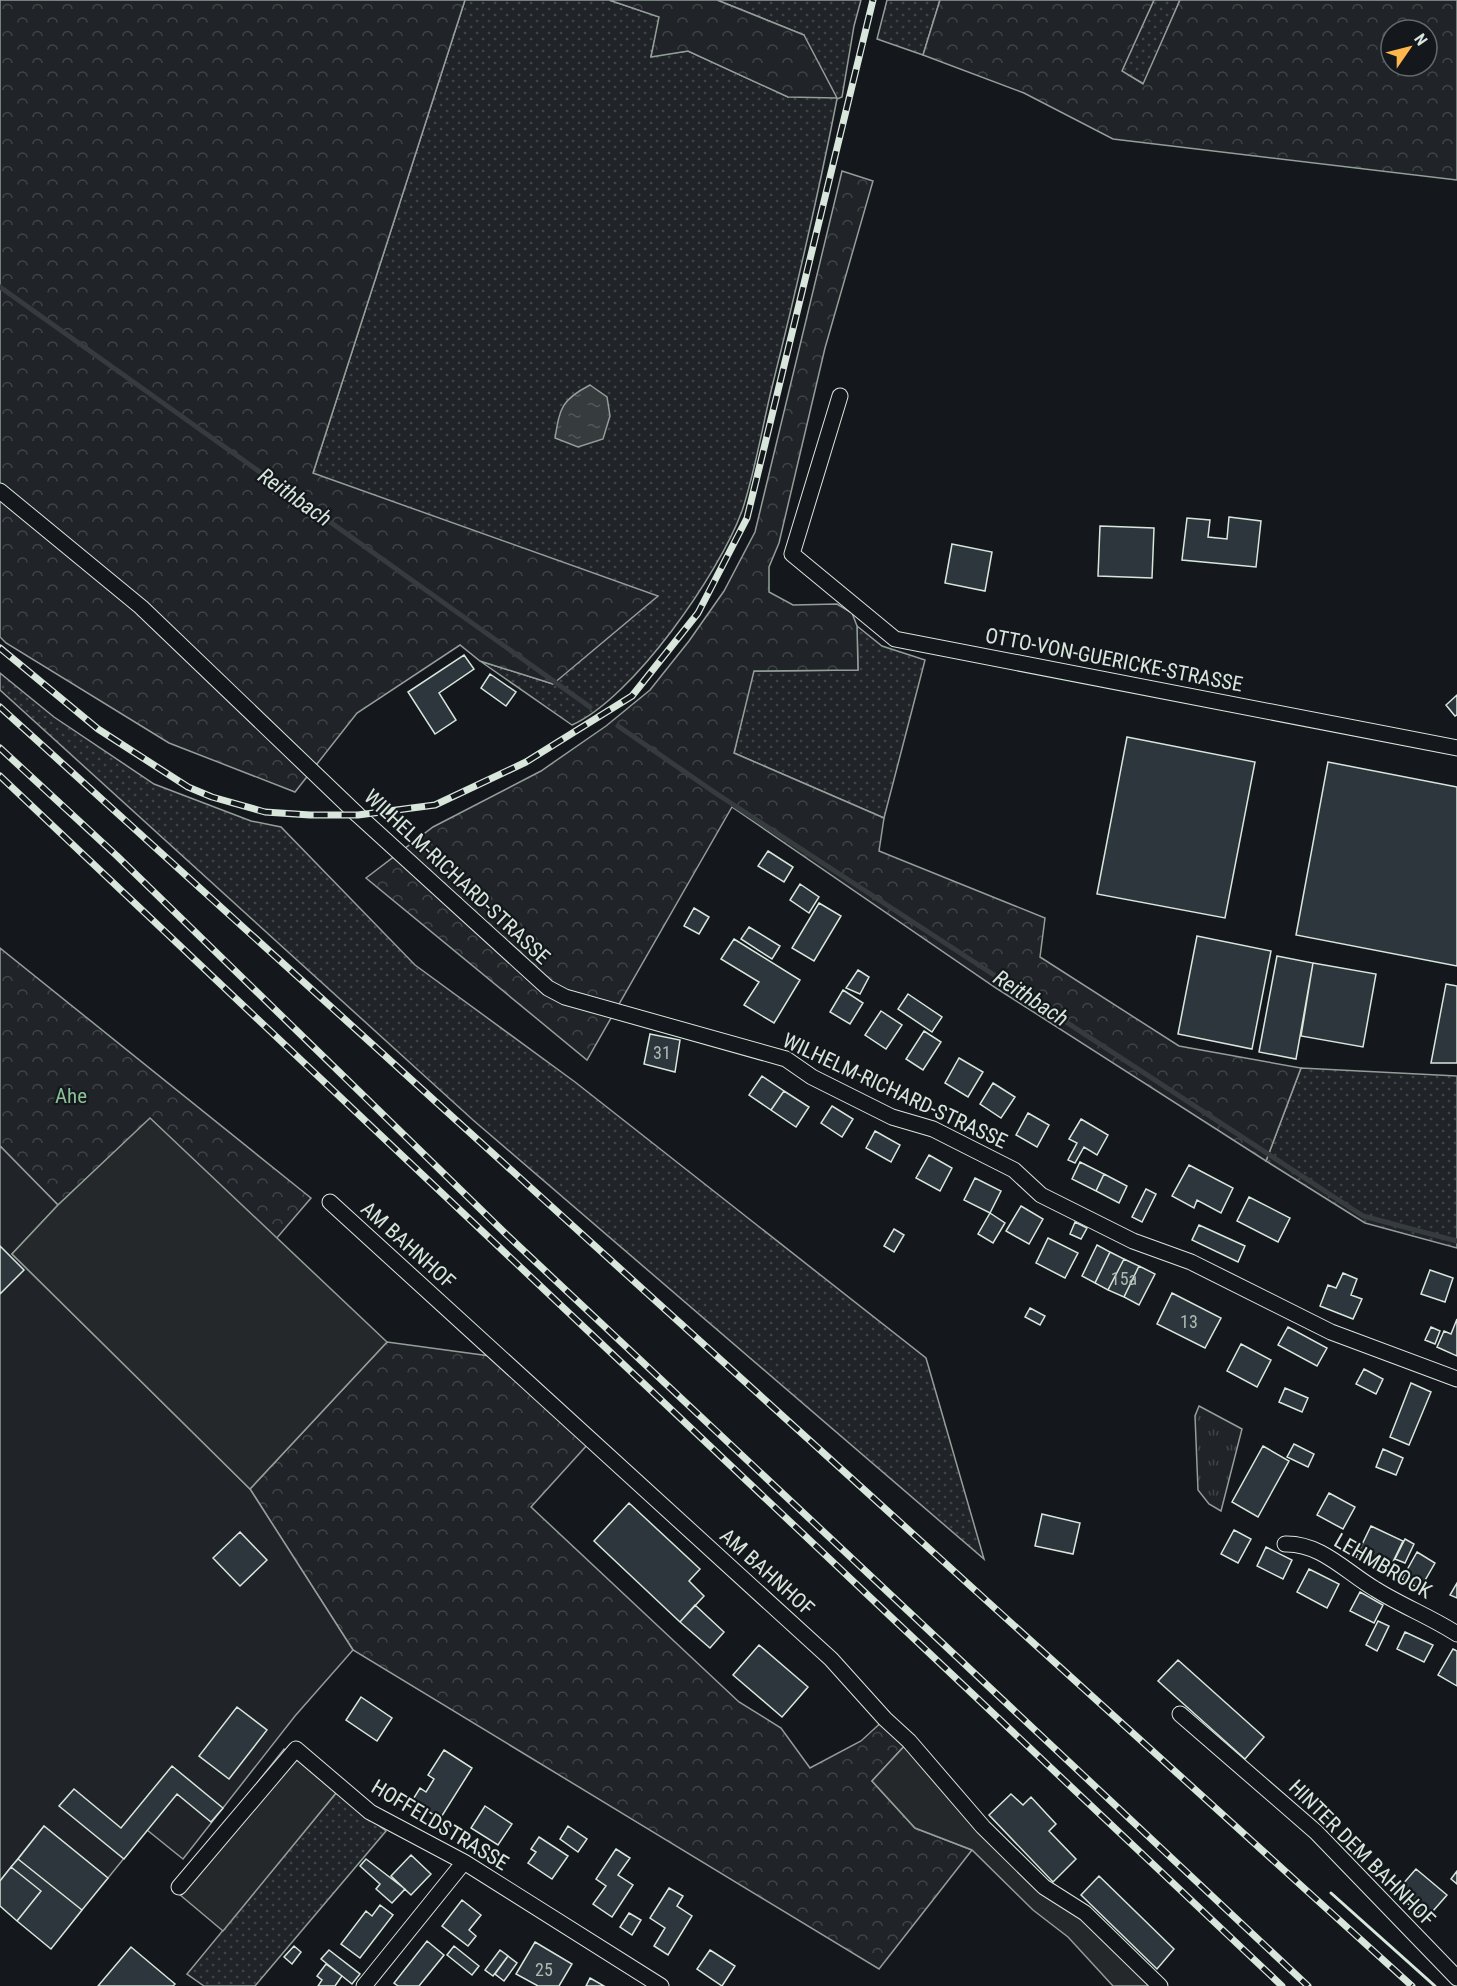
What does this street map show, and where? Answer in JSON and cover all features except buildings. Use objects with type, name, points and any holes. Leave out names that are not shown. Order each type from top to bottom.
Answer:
[{"type":"street","name":"OTTO-VON-GUERICKE-STRASSE","points":[[840,396],[792,554],[895,639],[1457,748]]},
{"type":"street","name":"WILHELM-RICHARD-STRASSE","points":[[0,491],[141,607],[385,839],[548,988],[565,997],[786,1059],[812,1077],[892,1117],[933,1129],[1014,1170],[1041,1195],[1133,1242],[1191,1262],[1331,1332],[1457,1379]]},
{"type":"street","name":"AM BAHNHOF","points":[[330,1202],[831,1659],[885,1719],[909,1741],[983,1827],[1044,1887],[1085,1913],[1160,1986]]},
{"type":"street","name":"LEHMBROOK","points":[[1285,1544],[1301,1543],[1337,1562],[1374,1589],[1457,1634]]},
{"type":"street","name":"HINTER DEM BAHNHOF","points":[[1180,1714],[1316,1832],[1457,1978]]},
{"type":"street","name":"HOFFELDSTRASSE","points":[[179,1887],[296,1749],[370,1812],[464,1863],[661,1986]]},
{"type":"street","points":[[364,1986],[464,1863]]},
{"type":"green space","points":[[0,0],[465,0],[313,473],[658,596],[553,684],[480,661],[460,645],[357,713],[295,792],[169,743],[6,643],[0,637]]},
{"type":"green space","points":[[465,0],[609,0],[660,17],[651,56],[688,51],[788,97],[804,35],[717,0],[861,0],[854,26],[842,97],[837,99],[798,279],[755,465],[742,511],[714,567],[671,632],[621,689],[596,711],[572,725],[480,661],[553,684],[313,473]]},
{"type":"green space","points":[[609,0],[717,0],[804,35],[837,98],[788,97],[688,51],[651,57],[659,17]]},
{"type":"green space","points":[[887,0],[940,0],[923,55],[877,39]]},
{"type":"green space","points":[[940,0],[1154,0],[1122,71],[1143,84],[1180,0],[1457,0],[1457,180],[1113,139],[1024,93],[923,55]]},
{"type":"green space","points":[[1154,0],[1180,0],[1144,84],[1121,71]]},
{"type":"green space","points":[[842,171],[873,181],[825,348],[779,543],[769,567],[769,592],[793,605],[837,604],[852,613],[857,626],[858,670],[754,671],[734,753],[884,818],[879,851],[1045,918],[1040,957],[1179,1046],[1301,1068],[1266,1161],[996,988],[732,807],[587,1060],[366,878],[433,827],[541,771],[606,726],[650,690],[689,641],[724,591],[755,532]]},
{"type":"green space","points":[[857,626],[882,646],[925,660],[884,818],[734,753],[753,671],[858,670]]},
{"type":"green space","points":[[0,673],[54,717],[154,784],[251,821],[281,827],[415,965],[575,1082],[926,1358],[984,1559],[473,1120],[0,690]]},
{"type":"green space","name":"Ahe","points":[[0,948],[311,1198],[276,1239],[150,1119],[58,1205],[0,1146]]},
{"type":"green space","points":[[1301,1068],[1457,1076],[1457,1248],[1365,1223],[1266,1161]]},
{"type":"green space","points":[[0,1146],[58,1205],[12,1254],[250,1489],[353,1650],[295,1716],[183,1859],[147,1830],[108,1878],[44,1826],[0,1881]]},
{"type":"green space","points":[[387,1342],[490,1356],[588,1444],[531,1507],[739,1702],[781,1728],[810,1768],[861,1741],[885,1719],[909,1741],[872,1781],[915,1828],[972,1850],[879,1969],[353,1650],[250,1489]]},
{"type":"green space","points":[[1199,1406],[1242,1429],[1221,1511],[1209,1504],[1198,1490],[1195,1416]]},
{"type":"green space","points":[[336,1793],[386,1831],[255,1986],[204,1986],[187,1974]]},
{"type":"shaded area","points":[[150,1118],[387,1342],[250,1489],[12,1254],[58,1205]]},
{"type":"shaded area","points":[[909,1741],[983,1827],[1160,1986],[1113,1986],[1068,1937],[1033,1910],[972,1850],[915,1828],[872,1781]]},
{"type":"shaded area","points":[[284,1749],[336,1793],[223,1931],[173,1889]]},
{"type":"water","points":[[590,385],[607,397],[610,416],[603,439],[578,447],[555,438],[558,419],[564,406],[573,395]]},
{"type":"waterway","name":"Reithbach","points":[[0,287],[590,707]]},
{"type":"waterway","name":"Reithbach","points":[[618,726],[717,794],[1363,1216],[1457,1241]]},
{"type":"railway","points":[[0,648],[98,729],[188,787],[212,797],[265,812],[358,815],[435,805],[526,762],[632,696],[698,613],[747,518],[873,0]]},
{"type":"railway","points":[[0,707],[1412,1986]]},
{"type":"railway","points":[[0,748],[117,856],[507,1235],[1308,1986]]},
{"type":"railway","points":[[0,776],[1282,1986]]},
{"type":"wall","points":[[1331,1893],[1435,1986]]}]
